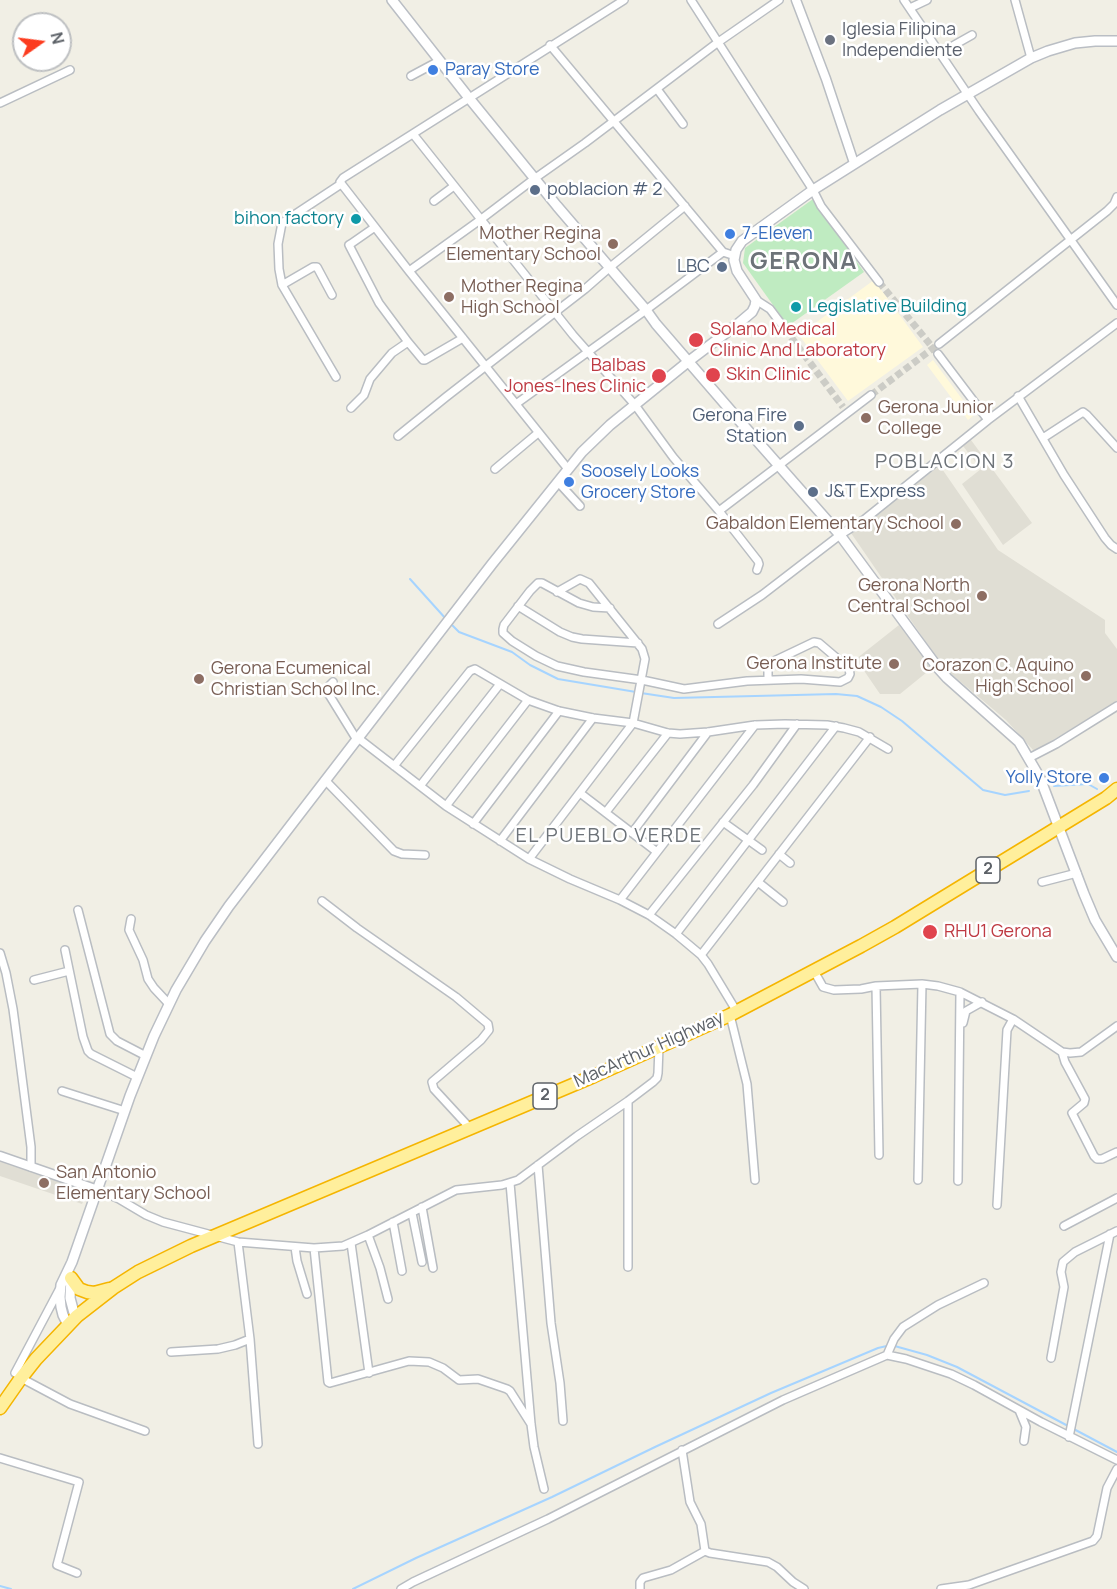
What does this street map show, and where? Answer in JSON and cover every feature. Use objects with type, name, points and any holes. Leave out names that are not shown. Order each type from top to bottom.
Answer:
[{"type":"highway","name":"MacArthur Highway","points":[[0,1408],[18,1375],[72,1320],[113,1288],[163,1258],[659,1047],[733,1013],[895,927],[1058,828],[1117,789]]},
{"type":"highway","points":[[66,1282],[94,1293],[113,1288]]},
{"type":"main road","points":[[392,0],[469,99],[656,324],[840,535],[938,668],[1018,741],[1048,796],[1058,828],[1095,920],[1117,957]]},
{"type":"main road","points":[[72,1320],[74,1313],[66,1282],[72,1262],[137,1077],[169,1004],[198,951],[223,914],[325,780],[568,469],[594,440],[754,308],[756,300],[737,270],[735,256],[738,246],[747,237],[854,163],[1031,58],[1075,43],[1117,41]]},
{"type":"street","points":[[336,377],[282,285],[278,244],[282,223],[341,184],[343,178],[624,0]]},
{"type":"street","points":[[691,0],[821,206],[879,282]]},
{"type":"street","points":[[409,271],[717,43],[779,0]]},
{"type":"street","points":[[796,0],[854,163]]},
{"type":"street","points":[[904,0],[1117,305]]},
{"type":"street","points":[[910,8],[927,0]]},
{"type":"street","points":[[1015,0],[1031,58]]},
{"type":"street","points":[[940,53],[972,35]]},
{"type":"street","points":[[550,45],[723,252],[735,256]]},
{"type":"street","points":[[411,76],[439,61]]},
{"type":"street","points":[[0,103],[66,72]]},
{"type":"street","points":[[657,89],[683,124]]},
{"type":"street","points":[[413,134],[587,352],[635,405],[673,457],[719,511],[758,561],[757,570]]},
{"type":"street","points":[[341,184],[568,469]]},
{"type":"street","points":[[434,201],[454,186]]},
{"type":"street","points":[[939,344],[1111,208],[1117,197]]},
{"type":"street","points":[[398,436],[685,206]]},
{"type":"street","points":[[375,227],[349,245],[379,303],[408,342],[425,360],[463,338]]},
{"type":"street","points":[[516,404],[723,252]]},
{"type":"street","points":[[282,285],[316,267],[332,295]]},
{"type":"street","points":[[756,300],[770,309],[785,329]]},
{"type":"street","points":[[718,624],[762,595],[864,519],[1018,396],[1117,323]]},
{"type":"street","points":[[351,408],[364,395],[370,379],[392,353],[408,342]]},
{"type":"street","points":[[938,354],[988,420]]},
{"type":"street","points":[[719,511],[845,410],[871,395]]},
{"type":"street","points":[[1018,396],[1058,467],[1108,542],[1117,549]]},
{"type":"street","points":[[1043,438],[1083,412],[1117,448]]},
{"type":"street","points":[[495,469],[538,433]]},
{"type":"street","points":[[558,482],[580,506]]},
{"type":"street","points":[[529,859],[633,723],[645,656],[638,643],[585,580],[577,580],[557,592]]},
{"type":"street","points":[[610,608],[579,603],[538,583],[504,625],[504,633],[512,641],[536,656],[557,666],[641,683],[687,689],[736,681],[840,682],[848,678],[850,674],[846,666],[819,643],[814,642],[772,662],[768,670],[768,680]]},
{"type":"street","points":[[518,606],[572,637],[638,643]]},
{"type":"street","points":[[394,766],[472,669],[476,669],[528,700],[559,711],[633,723],[668,733],[690,734],[756,725],[836,726],[851,729],[888,749]]},
{"type":"street","points":[[333,682],[328,687],[328,693],[357,739],[446,806],[529,859],[649,915],[701,955],[733,1013],[747,1084],[755,1180]]},
{"type":"street","points":[[420,786],[500,684]]},
{"type":"street","points":[[446,806],[528,700]]},
{"type":"street","points":[[1029,758],[1117,706]]},
{"type":"street","points":[[473,824],[559,711]]},
{"type":"street","points":[[500,841],[593,718]]},
{"type":"street","points":[[649,915],[797,724]]},
{"type":"street","points":[[620,900],[756,725]]},
{"type":"street","points":[[676,934],[836,726]]},
{"type":"street","points":[[632,833],[708,732]]},
{"type":"street","points":[[606,812],[668,733]]},
{"type":"street","points":[[701,955],[870,738]]},
{"type":"street","points":[[325,780],[394,851],[402,854],[425,855]]},
{"type":"street","points":[[580,792],[657,852]]},
{"type":"street","points":[[723,822],[762,850]]},
{"type":"street","points":[[779,854],[790,863]]},
{"type":"street","points":[[1042,882],[1077,873]]},
{"type":"street","points":[[758,882],[783,903]]},
{"type":"street","points":[[322,901],[456,997],[488,1024],[489,1030],[481,1040],[432,1082],[434,1089],[469,1127]]},
{"type":"street","points":[[78,910],[110,1034],[117,1041],[146,1056]]},
{"type":"street","points":[[131,919],[129,930],[143,960],[148,979],[169,1004]]},
{"type":"street","points":[[65,950],[88,1051],[137,1077]]},
{"type":"street","points":[[0,953],[13,1009],[31,1167]]},
{"type":"street","points":[[34,980],[69,971]]},
{"type":"street","points":[[814,971],[823,987],[834,990],[922,984],[960,992],[1013,1019],[1062,1052],[1081,1052],[1117,1026]]},
{"type":"street","points":[[918,1180],[922,984]]},
{"type":"street","points":[[876,986],[879,1155]]},
{"type":"street","points":[[958,1181],[960,992]]},
{"type":"street","points":[[961,1031],[966,1011],[982,1002]]},
{"type":"street","points":[[998,1205],[1007,1030],[1013,1019]]},
{"type":"street","points":[[0,1156],[98,1190],[163,1222],[237,1242],[295,1247],[337,1247],[368,1235],[456,1190],[510,1183],[526,1174],[653,1082],[657,1078],[659,1047]]},
{"type":"street","points":[[1062,1052],[1084,1099],[1084,1103],[1072,1113],[1094,1156],[1102,1159],[1117,1152]]},
{"type":"street","points":[[62,1091],[125,1111]]},
{"type":"street","points":[[628,1101],[628,1267]]},
{"type":"street","points":[[538,1165],[551,1323],[563,1421]]},
{"type":"street","points":[[510,1183],[531,1424],[544,1489]]},
{"type":"street","points":[[1064,1226],[1117,1198]]},
{"type":"street","points":[[422,1207],[433,1268]]},
{"type":"street","points":[[412,1213],[422,1262]]},
{"type":"street","points":[[393,1222],[402,1271]]},
{"type":"street","points":[[1051,1358],[1064,1287],[1061,1272],[1063,1262],[1075,1252],[1114,1233]]},
{"type":"street","points":[[1069,1437],[1114,1233]]},
{"type":"street","points":[[368,1235],[388,1299]]},
{"type":"street","points":[[237,1242],[250,1339],[258,1444]]},
{"type":"street","points":[[351,1243],[369,1373]]},
{"type":"street","points":[[295,1247],[307,1294]]},
{"type":"street","points":[[315,1248],[328,1382],[409,1361],[429,1362],[443,1368],[459,1380],[478,1380],[507,1389],[531,1424]]},
{"type":"street","points":[[66,1282],[18,1375],[70,1404],[145,1431]]},
{"type":"street","points":[[887,1355],[894,1339],[903,1327],[938,1305],[984,1283]]},
{"type":"street","points":[[171,1352],[218,1349],[250,1339]]},
{"type":"street","points":[[401,1589],[548,1519],[783,1400],[887,1355],[951,1374],[974,1384],[1069,1437],[1117,1460]]},
{"type":"street","points":[[1019,1410],[1026,1427],[1024,1441]]},
{"type":"street","points":[[682,1450],[690,1502],[701,1524],[705,1551]]},
{"type":"street","points":[[0,1458],[79,1482],[57,1565],[76,1573]]},
{"type":"street","points":[[941,1589],[969,1587],[1093,1541],[1097,1536],[1107,1488],[1117,1470]]},
{"type":"street","points":[[640,1589],[640,1582],[643,1578],[671,1570],[705,1551],[768,1562],[777,1567],[797,1586],[804,1589]]},
{"type":"shaded area","points":[[874,280],[923,347],[848,401],[799,335]]},
{"type":"shaded area","points":[[933,360],[974,415],[968,420],[927,365]]},
{"type":"shaded area","points":[[971,440],[1032,523],[1003,545],[962,484],[981,469],[963,446]]},
{"type":"shaded area","name":"Gerona North Central School","points":[[940,466],[998,550],[1105,620],[1105,633],[1117,649],[1117,702],[1034,751],[1006,720],[943,667],[851,533]]},
{"type":"shaded area","name":"Gerona Institute","points":[[899,625],[932,668],[900,694],[880,694],[856,659]]},
{"type":"shaded area","name":"San Antonio Elementary School","points":[[0,1159],[88,1190],[82,1204],[0,1176]]},
{"type":"green space","points":[[813,199],[864,272],[788,326],[743,263],[745,248]]},
{"type":"waterway","points":[[410,579],[446,619]]},
{"type":"waterway","points":[[450,623],[459,632],[512,652],[530,665],[558,679],[636,692]]},
{"type":"waterway","points":[[641,693],[674,698],[836,694],[857,696],[881,707],[902,721],[983,790],[1005,795],[1029,791]]},
{"type":"waterway","points":[[1054,786],[1088,784],[1097,789]]},
{"type":"waterway","points":[[353,1589],[771,1393],[878,1348],[891,1345],[927,1355],[957,1367],[1117,1452]]},
{"type":"waterway","points":[[0,1586],[11,1589]]},
{"type":"tunnel","points":[[879,282],[938,354]]},
{"type":"tunnel","points":[[785,329],[843,407]]},
{"type":"tunnel","points":[[871,395],[936,346]]},
{"type":"place","name":"Iglesia Filipina Independiente","points":[[830,40]]},
{"type":"place","name":"Paray Store","points":[[433,70]]},
{"type":"place","name":"poblacion # 2","points":[[535,190]]},
{"type":"place","name":"bihon factory","points":[[356,219]]},
{"type":"place","name":"7-Eleven","points":[[730,234]]},
{"type":"place","name":"Mother Regina Elementary School","points":[[613,244]]},
{"type":"place","name":"LBC","points":[[722,267]]},
{"type":"place","name":"Mother Regina High School","points":[[449,297]]},
{"type":"place","name":"Legislative Building","points":[[796,307]]},
{"type":"place","name":"Solano Medical Clinic And Laboratory","points":[[696,340]]},
{"type":"place","name":"Skin Clinic","points":[[713,375]]},
{"type":"place","name":"Balbas Jones-Ines Clinic","points":[[659,376]]},
{"type":"place","name":"Gerona Junior College","points":[[866,418]]},
{"type":"place","name":"Gerona Fire Station","points":[[799,426]]},
{"type":"place","name":"Soosely Looks Grocery Store","points":[[569,482]]},
{"type":"place","name":"J&T Express","points":[[813,492]]},
{"type":"place","name":"Gabaldon Elementary School","points":[[956,524]]},
{"type":"place","name":"Gerona North Central School","points":[[982,596]]},
{"type":"place","name":"Gerona Institute","points":[[894,664]]},
{"type":"place","name":"Corazon C. Aquino High School","points":[[1086,676]]},
{"type":"place","name":"Gerona Ecumenical Christian School Inc.","points":[[199,679]]},
{"type":"place","name":"Yolly Store","points":[[1104,778]]},
{"type":"place","name":"RHU1 Gerona","points":[[930,932]]},
{"type":"place","name":"San Antonio Elementary School","points":[[44,1183]]},
{"type":"district","name":"GERONA","points":[[804,262]]},
{"type":"district","name":"POBLACION 3","points":[[945,462]]},
{"type":"district","name":"EL PUEBLO VERDE","points":[[609,836]]}]
